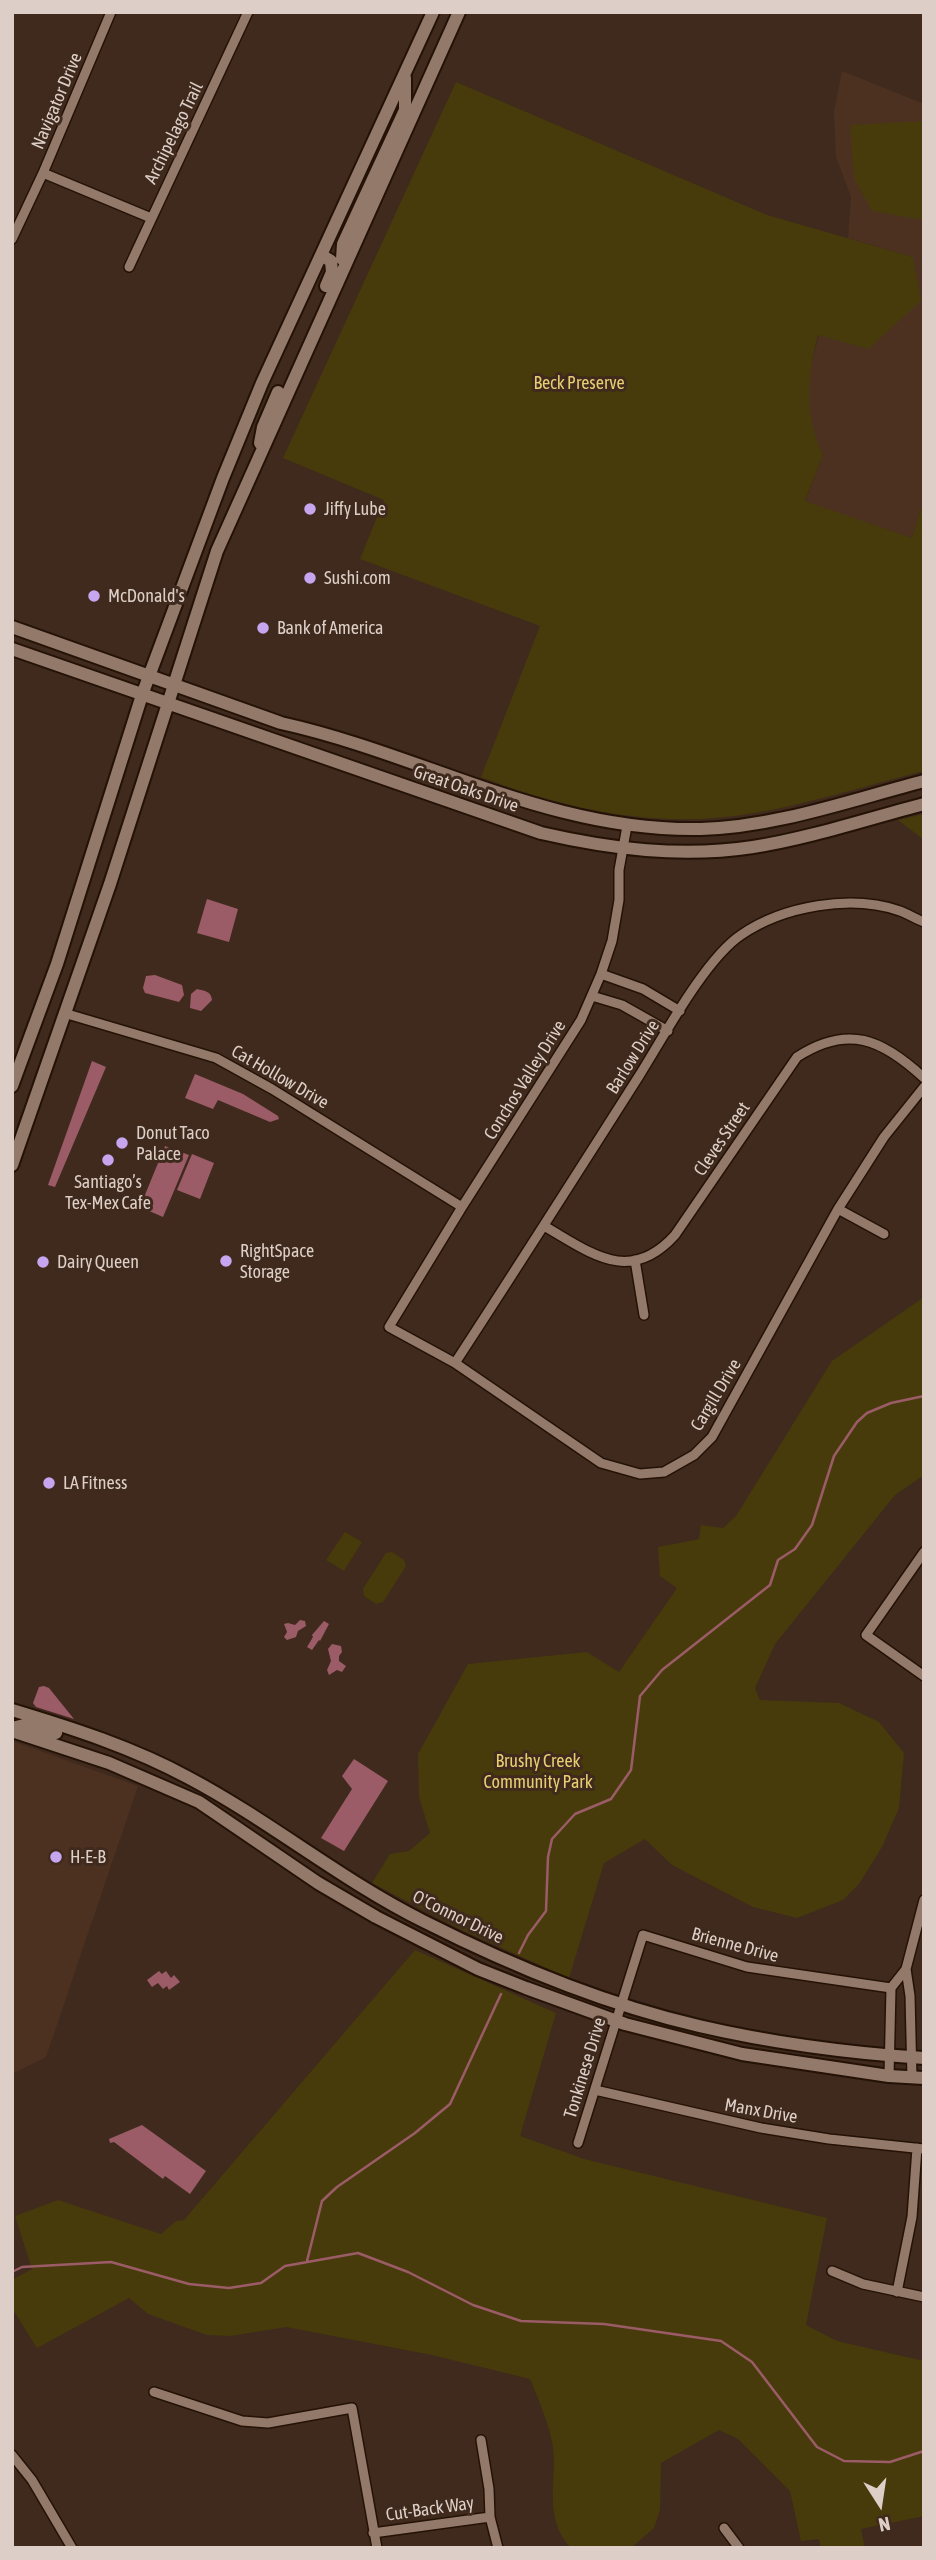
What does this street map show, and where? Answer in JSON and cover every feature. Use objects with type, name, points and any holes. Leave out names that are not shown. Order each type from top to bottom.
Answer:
[{"type":"main road","points":[[12,1086],[57,964],[142,695],[231,458],[262,383],[433,12]]},
{"type":"main road","points":[[12,1165],[110,884],[217,551],[459,12]]},
{"type":"main road","points":[[346,261],[340,253],[342,244],[405,110],[405,74]]},
{"type":"main road","points":[[256,464],[263,427],[332,272],[331,261],[321,255]]},
{"type":"main road","name":"Great Oaks Drive","points":[[12,626],[281,723],[311,729],[544,809],[627,826],[699,829],[746,825],[924,781]]},
{"type":"main road","name":"Great Oaks Drive","points":[[12,649],[541,833],[623,849],[686,852],[753,847],[924,804]]},
{"type":"main road","name":"O'Connor Drive","points":[[14,1712],[138,1754],[209,1789],[357,1884],[423,1921],[541,1974],[622,2003],[716,2030],[819,2048],[918,2057]]},
{"type":"main road","points":[[12,1730],[28,1724],[103,1748],[138,1754]]},
{"type":"main road","points":[[12,1730],[109,1763],[200,1802],[318,1883],[435,1949],[478,1969],[673,2038],[742,2054],[918,2078]]},
{"type":"street","name":"Navigator Drive","points":[[12,239],[111,12]]},
{"type":"street","name":"Archipelago Trail","points":[[129,267],[248,12]]},
{"type":"street","points":[[43,173],[151,218]]},
{"type":"street","name":"Conchos Valley Drive","points":[[390,1327],[462,1207],[581,1020],[601,974],[614,927],[627,826]]},
{"type":"street","name":"Barlow Drive","points":[[455,1363],[680,1011],[726,948],[742,934],[778,916],[809,908],[864,904],[899,911],[924,922]]},
{"type":"street","points":[[601,974],[643,989],[680,1011]]},
{"type":"street","points":[[592,996],[622,1006],[668,1031]]},
{"type":"street","name":"Cat Hollow Drive","points":[[64,1013],[216,1058],[298,1105],[462,1207]]},
{"type":"street","name":"Cleves Street","points":[[544,1226],[602,1259],[635,1260],[654,1254],[675,1236],[797,1057],[813,1046],[835,1038],[853,1037],[882,1046],[924,1078]]},
{"type":"street","name":"Cargill Drive","points":[[390,1327],[455,1363],[601,1463],[640,1474],[664,1472],[694,1455],[712,1437],[838,1209],[884,1137],[924,1087]]},
{"type":"street","points":[[838,1209],[884,1234]]},
{"type":"street","points":[[635,1260],[644,1315]]},
{"type":"street","points":[[924,1552],[866,1635],[924,1676]]},
{"type":"street","points":[[889,2076],[891,1988],[906,1969],[924,1900]]},
{"type":"street","name":"Brienne Drive","points":[[622,2003],[643,1935],[747,1967],[891,1988]]},
{"type":"street","points":[[906,1969],[918,2057],[918,2078]]},
{"type":"street","name":"Tonkinese Drive","points":[[578,2143],[622,2003]]},
{"type":"street","name":"Manx Drive","points":[[595,2090],[761,2128],[829,2139],[920,2148]]},
{"type":"street","points":[[897,2291],[912,2217],[920,2148]]},
{"type":"street","points":[[832,2271],[863,2284],[924,2297]]},
{"type":"street","points":[[153,2392],[233,2418],[268,2423],[352,2408],[377,2548]]},
{"type":"street","points":[[481,2440],[489,2489],[490,2517],[498,2548]]},
{"type":"street","points":[[12,2455],[32,2480],[72,2548]]},
{"type":"street","name":"Cut-Back Way","points":[[373,2533],[490,2517]]},
{"type":"street","points":[[724,2528],[739,2548]]},
{"type":"shaded area","points":[[842,71],[924,104],[924,498],[912,538],[805,502],[823,455],[814,437],[808,408],[808,377],[819,335],[913,257],[848,238],[851,197],[836,157],[834,112]]},
{"type":"shaded area","points":[[207,899],[238,909],[229,942],[197,933]]},
{"type":"shaded area","points":[[155,975],[182,985],[184,995],[179,1002],[145,993],[143,988],[146,976]]},
{"type":"shaded area","points":[[197,989],[209,993],[212,1000],[201,1011],[190,1008],[191,994]]},
{"type":"shaded area","points":[[92,1061],[106,1067],[55,1187],[48,1185]]},
{"type":"shaded area","points":[[195,1074],[243,1094],[279,1119],[270,1122],[218,1100],[213,1109],[185,1098]]},
{"type":"shaded area","points":[[165,1146],[189,1155],[163,1217],[140,1207]]},
{"type":"shaded area","points":[[192,1154],[214,1163],[200,1199],[177,1190]]},
{"type":"shaded area","points":[[300,1620],[305,1621],[306,1626],[298,1631],[296,1637],[287,1640],[284,1637],[287,1632],[284,1624],[295,1625]]},
{"type":"shaded area","points":[[324,1621],[329,1624],[312,1650],[307,1647],[312,1635]]},
{"type":"shaded area","points":[[332,1644],[341,1646],[339,1661],[346,1666],[342,1672],[337,1670],[329,1675],[327,1670],[331,1661],[328,1649]]},
{"type":"shaded area","points":[[39,1687],[49,1688],[74,1719],[36,1707],[33,1703]]},
{"type":"shaded area","points":[[12,1741],[138,1786],[46,2057],[12,2074]]},
{"type":"shaded area","points":[[354,1759],[388,1781],[344,1851],[321,1838],[352,1789],[342,1776]]},
{"type":"shaded area","points":[[159,1971],[162,1974],[166,1971],[171,1978],[174,1975],[180,1982],[169,1990],[167,1986],[163,1989],[158,1983],[152,1987],[147,1980]]},
{"type":"shaded area","points":[[142,2125],[206,2171],[190,2194],[165,2176],[163,2179],[114,2142],[110,2143],[109,2139]]},
{"type":"green space","name":"Beck Preserve","points":[[456,82],[767,215],[913,257],[921,301],[868,349],[818,335],[811,366],[809,396],[813,425],[823,455],[805,501],[912,538],[924,498],[924,771],[765,811],[675,819],[577,807],[481,777],[540,626],[360,559],[384,500],[283,458]]},
{"type":"green space","points":[[924,121],[924,220],[872,211],[854,178],[850,125]]},
{"type":"green space","points":[[924,814],[924,840],[898,820]]},
{"type":"green space","name":"Brushy Creek Community Park","points":[[924,1297],[924,1475],[895,1495],[775,1644],[755,1688],[760,1700],[839,1703],[879,1722],[904,1753],[899,1808],[882,1847],[859,1884],[843,1900],[797,1918],[753,1907],[672,1865],[645,1839],[604,1863],[569,1978],[464,1931],[372,1883],[390,1854],[409,1851],[430,1833],[419,1797],[418,1754],[468,1664],[587,1652],[619,1672],[677,1588],[660,1576],[658,1547],[699,1539],[701,1525],[723,1528],[736,1516],[832,1361]]},
{"type":"green space","points":[[345,1532],[362,1542],[344,1571],[326,1560]]},
{"type":"green space","points":[[392,1552],[404,1560],[406,1566],[383,1602],[376,1604],[364,1596],[363,1589],[386,1553]]},
{"type":"green space","points":[[415,1950],[556,2013],[520,2136],[584,2159],[827,2218],[806,2325],[837,2341],[924,2361],[924,2516],[861,2529],[865,2548],[821,2548],[819,2539],[801,2541],[790,2491],[738,2439],[719,2430],[661,2463],[660,2510],[654,2528],[631,2548],[571,2548],[562,2537],[554,2513],[553,2447],[530,2379],[432,2355],[286,2327],[230,2336],[207,2335],[148,2314],[129,2298],[37,2348],[12,2308],[12,2280],[32,2269],[15,2216],[58,2200],[161,2234],[176,2221],[184,2220]]},
{"type":"waterway","points":[[519,1953],[528,1935],[546,1911],[548,1857],[552,1839],[575,1814],[611,1799],[631,1770],[640,1696],[662,1670],[770,1585],[778,1560],[795,1549],[812,1525],[834,1456],[857,1422],[867,1413],[891,1403],[924,1396]]},
{"type":"waterway","points":[[307,2261],[322,2201],[450,2104],[501,1994]]},
{"type":"waterway","points":[[12,2272],[22,2267],[111,2262],[189,2284],[229,2288],[261,2283],[285,2266],[358,2253],[408,2272],[473,2305],[521,2321],[604,2324],[721,2341],[752,2362],[817,2447],[844,2461],[890,2462],[924,2451]]},
{"type":"place","name":"Jiffy Lube","points":[[310,509]]},
{"type":"place","name":"Sushi.com","points":[[310,578]]},
{"type":"place","name":"McDonald's","points":[[94,596]]},
{"type":"place","name":"Bank of America","points":[[263,628]]},
{"type":"place","name":"Donut Taco Palace","points":[[122,1143]]},
{"type":"place","name":"Santiago’s Tex-Mex Cafe","points":[[108,1160]]},
{"type":"place","name":"RightSpace Storage","points":[[226,1261]]},
{"type":"place","name":"Dairy Queen","points":[[43,1262]]},
{"type":"place","name":"LA Fitness","points":[[49,1483]]},
{"type":"place","name":"H-E-B","points":[[56,1857]]}]
